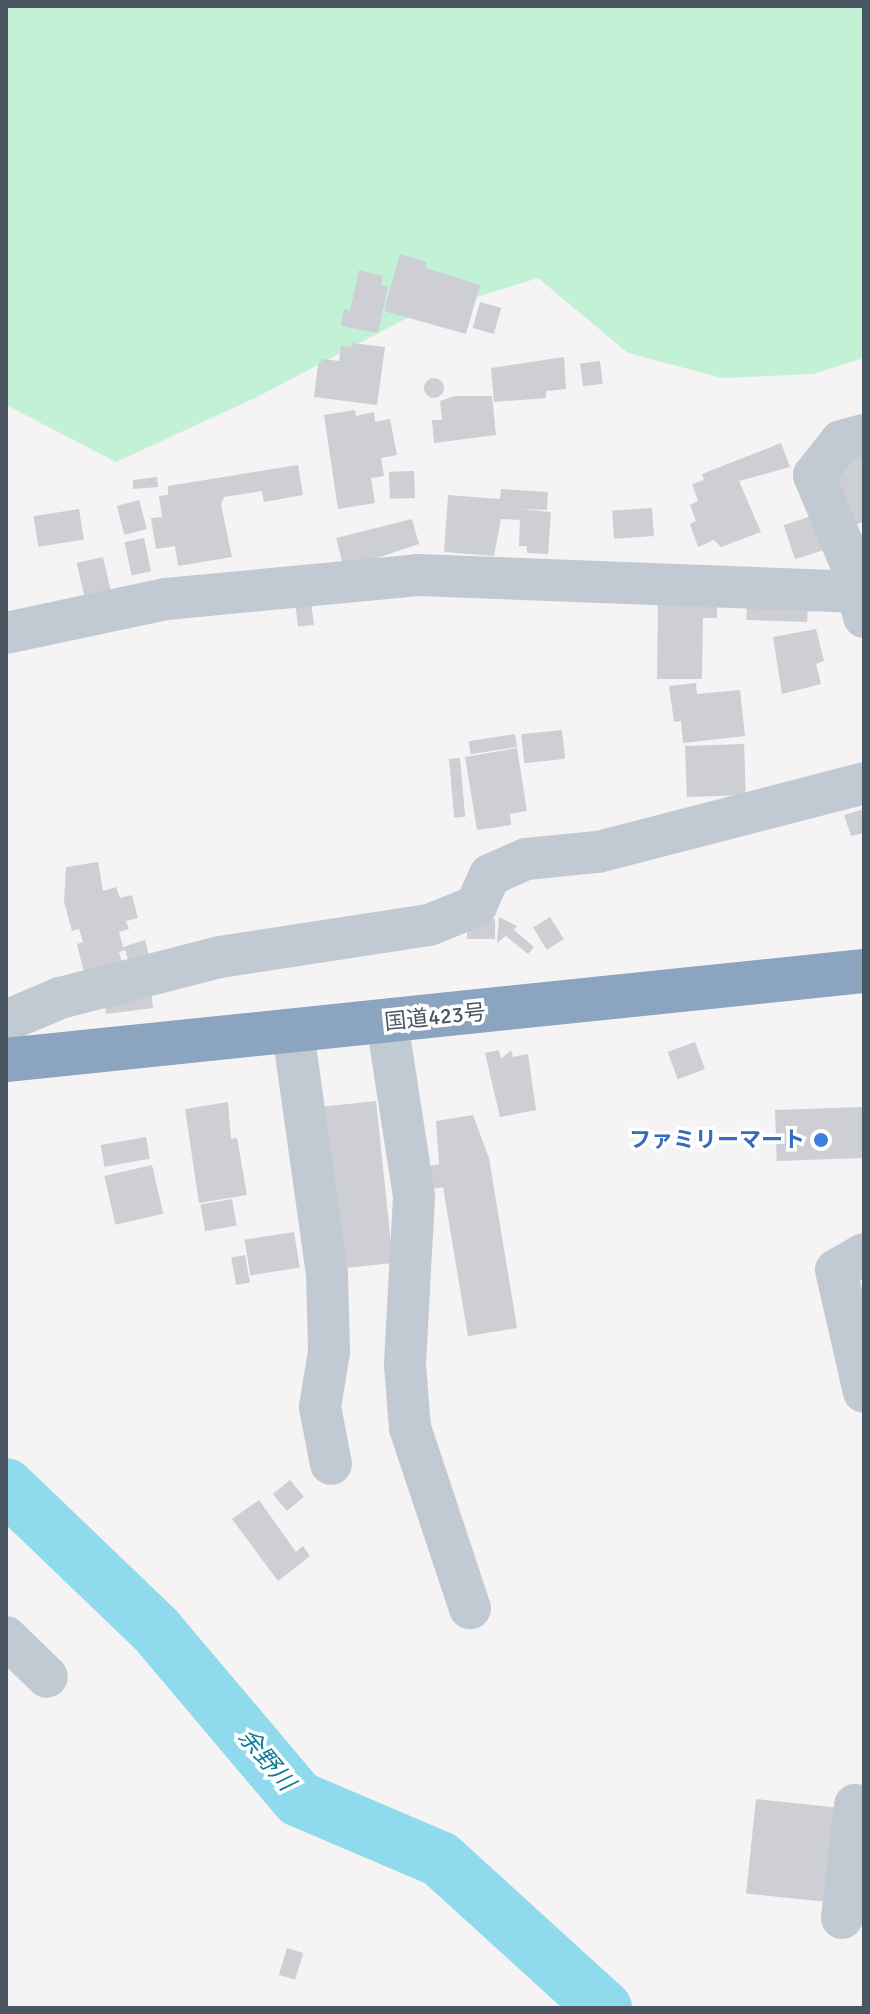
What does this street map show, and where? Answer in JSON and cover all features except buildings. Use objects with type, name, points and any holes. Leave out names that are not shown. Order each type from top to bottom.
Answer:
[{"type":"highway","name":"国道423号","points":[[7,1040],[293,1032],[864,971]]},
{"type":"street","points":[[6,633],[166,599],[418,575],[861,606],[814,475],[841,441],[864,435]]},
{"type":"street","points":[[7,1040],[60,998],[220,957],[429,925],[476,906],[490,875],[526,859],[598,852],[864,783]]},
{"type":"street","points":[[387,1022],[414,1197],[405,1365],[410,1428],[470,1608]]},
{"type":"street","points":[[293,1032],[327,1274],[329,1352],[320,1407],[331,1464]]},
{"type":"street","points":[[864,1254],[836,1270],[864,1392]]},
{"type":"street","points":[[6,1637],[47,1677]]},
{"type":"street","points":[[842,1918],[857,1823]]},
{"type":"green space","points":[[6,6],[864,6],[864,358],[813,374],[722,378],[628,353],[538,278],[405,319],[257,397],[116,462],[6,405]]},
{"type":"waterway","name":"余野川","points":[[6,1486],[156,1630],[299,1799],[440,1859],[604,2008]]},
{"type":"place","name":"ファミリーマート","points":[[821,1140]]}]
